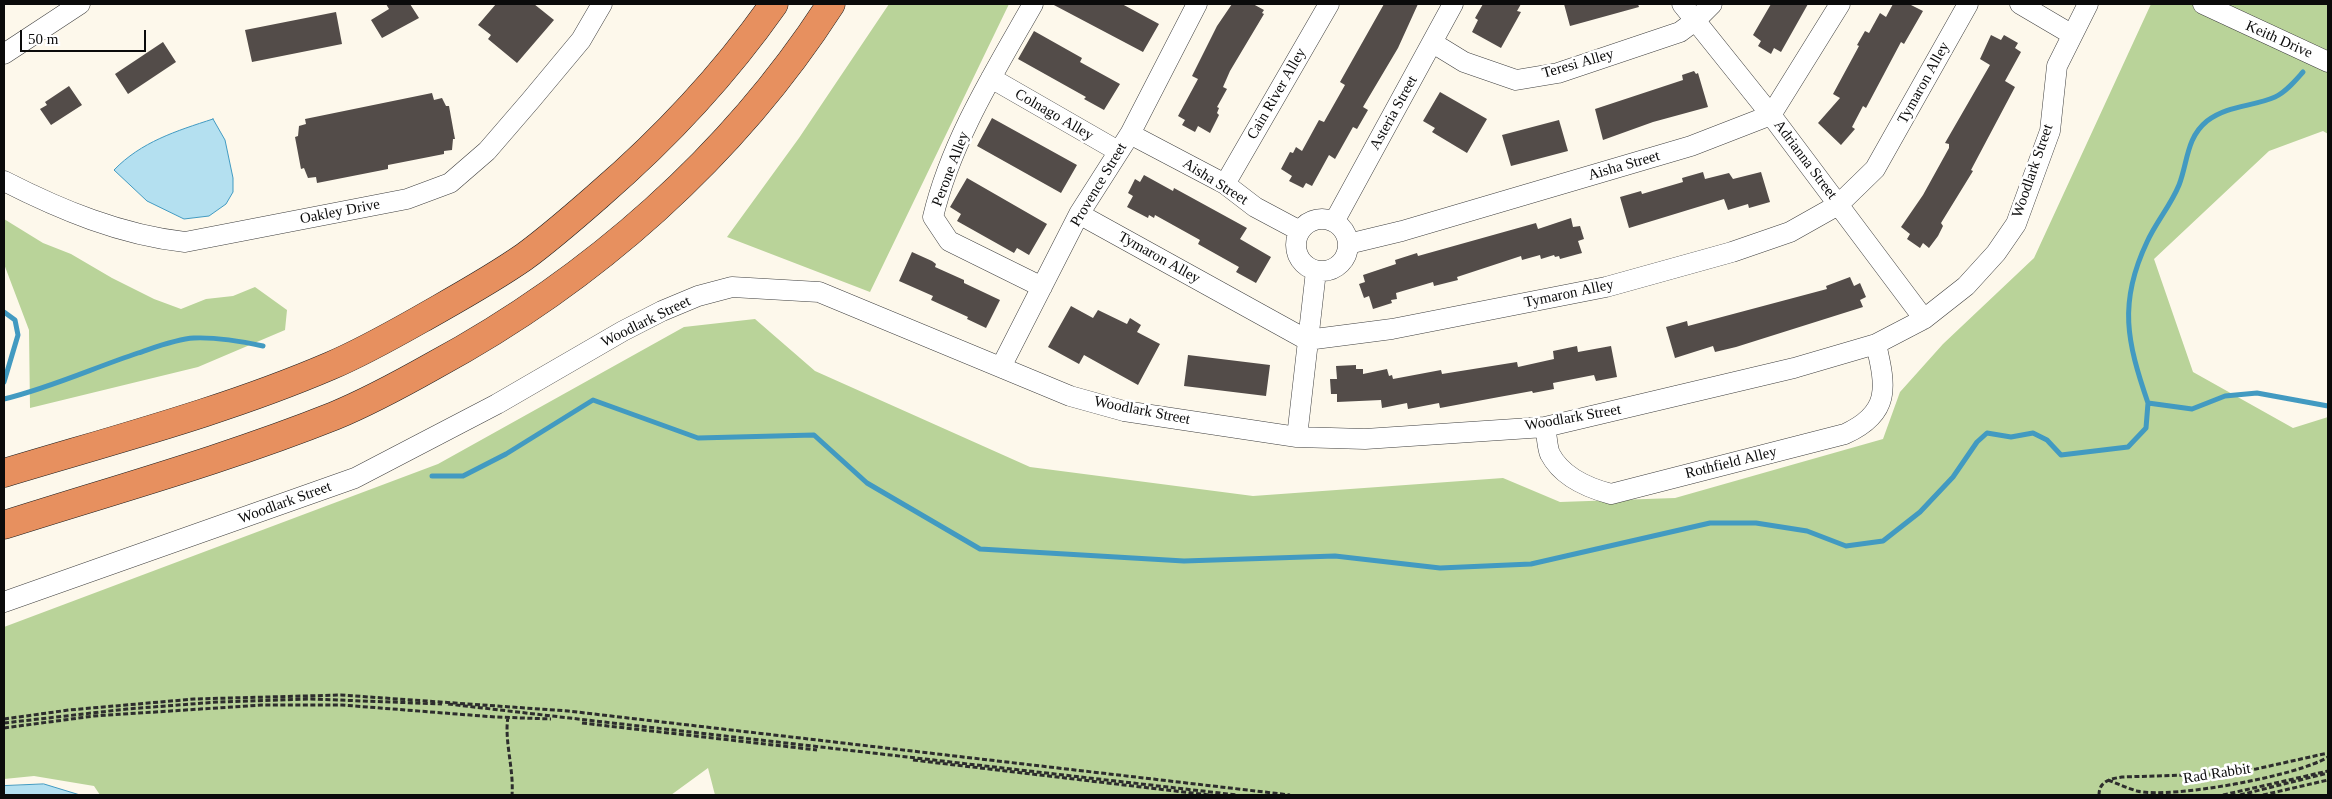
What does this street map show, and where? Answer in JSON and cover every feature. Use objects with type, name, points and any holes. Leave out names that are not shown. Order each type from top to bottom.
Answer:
[{"type":"highway","points":[[4,473],[219,407],[293,381],[383,340],[476,288],[526,256],[583,209],[668,132],[718,76],[774,4]]},
{"type":"highway","points":[[4,525],[220,457],[335,415],[408,380],[480,341],[546,298],[662,204],[727,138],[781,73],[831,4]]},
{"type":"street","points":[[4,54],[80,4]]},
{"type":"street","name":"Oakley Drive","points":[[4,181],[49,204],[101,223],[155,238],[185,242],[407,199],[450,184],[487,151],[581,40],[602,4]]},
{"type":"street","name":"Perone Alley","points":[[1033,4],[991,78],[940,189],[933,217],[949,241],[1042,287]]},
{"type":"street","name":"Cain River Alley","points":[[1225,184],[1329,4]]},
{"type":"street","name":"Asteria Street","points":[[1334,222],[1453,4]]},
{"type":"street","name":"Adrianna Street","points":[[1682,4],[1771,115],[1924,319]]},
{"type":"street","name":"Teresi Alley","points":[[1432,43],[1464,62],[1516,80],[1558,73],[1680,32],[1696,20],[1712,4]]},
{"type":"street","points":[[1771,115],[1840,4]]},
{"type":"street","name":"Tymaron Alley","points":[[1080,214],[1307,340],[1392,329],[1606,287],[1732,252],[1790,232],[1838,205],[1875,168],[1968,4]]},
{"type":"street","points":[[2020,4],[2071,34]]},
{"type":"street","name":"Woodlark Street","points":[[4,602],[355,478],[497,404],[623,331],[662,311],[698,296],[732,288],[819,292],[1070,396],[1124,411],[1297,437],[1365,439],[1545,427],[1701,392],[1794,368],[1876,344],[1924,319],[1966,286],[1996,253],[2016,224],[2050,131],[2057,66],[2071,34],[2088,4]]},
{"type":"street","name":"Keith Drive","points":[[2203,4],[2229,9],[2328,62]]},
{"type":"street","name":"Provence Street","points":[[1000,367],[1080,214],[1130,134],[1189,6]]},
{"type":"street","name":"Colnago Alley","points":[[991,78],[1118,151]]},
{"type":"street","name":"Aisha Street","points":[[1348,244],[1402,231],[1691,146],[1771,115]]},
{"type":"street","name":"Aisha Street","points":[[1130,134],[1225,184],[1255,207],[1300,231]]},
{"type":"street","points":[[1313,220],[1334,222],[1344,231],[1348,244],[1341,262],[1336,267],[1325,271],[1316,271],[1300,259],[1296,249],[1296,240],[1300,231],[1313,220]]},
{"type":"street","points":[[1297,437],[1316,271]]},
{"type":"street","name":"Rothfield Alley","points":[[1545,427],[1550,453],[1565,472],[1590,488],[1612,494],[1845,434],[1864,426],[1875,413],[1884,390],[1883,375],[1876,344]]},
{"type":"path","points":[[4,721],[68,710],[194,700],[341,695],[568,711],[1290,795]]},
{"type":"path","points":[[4,721],[127,708],[311,699],[446,704],[1237,795]]},
{"type":"path","points":[[4,728],[94,716],[262,704],[342,705],[508,718],[524,717],[564,720],[1209,795]]},
{"type":"path","points":[[509,712],[506,727],[513,768],[512,795]]},
{"type":"path","name":"Rad Rabbit","points":[[2107,780],[2170,775],[2191,776],[2246,770],[2328,753]]},
{"type":"path","name":"Rad Rabbit","points":[[2107,780],[2138,791],[2177,792],[2256,780],[2318,763],[2328,757]]},
{"type":"path","points":[[2223,795],[2328,772]]},
{"type":"path","points":[[2240,795],[2328,772]]},
{"type":"path","points":[[2099,795],[2100,787],[2107,780]]},
{"type":"path","points":[[2263,795],[2328,780]]},
{"type":"green space","points":[[889,4],[1009,4],[870,292],[727,237],[799,138]]},
{"type":"green space","points":[[2151,4],[2328,4],[2328,134],[2323,131],[2269,151],[2154,259],[2193,372],[2293,428],[2328,417],[2328,795],[715,795],[708,768],[671,795],[100,795],[94,786],[34,776],[4,779],[4,627],[438,464],[684,327],[755,319],[815,371],[1030,467],[1253,496],[1503,478],[1560,502],[1675,498],[1883,439],[1900,392],[1943,344],[2034,258]]},
{"type":"green space","points":[[4,219],[43,243],[71,254],[112,278],[154,299],[181,309],[206,299],[233,296],[255,287],[287,310],[285,330],[198,367],[30,408],[29,330],[4,264]]},
{"type":"water","points":[[213,119],[225,140],[233,178],[233,192],[226,204],[209,216],[184,219],[147,201],[114,170],[124,160],[160,138]]},
{"type":"water","points":[[44,784],[80,795],[4,795],[4,786]]},
{"type":"building","points":[[386,4],[410,4],[419,18],[382,38],[371,20],[389,9]]},
{"type":"building","points":[[496,4],[534,4],[554,20],[517,63],[488,39],[491,35],[478,25]]},
{"type":"building","points":[[1052,4],[1122,4],[1159,24],[1143,52]]},
{"type":"building","points":[[1232,4],[1253,4],[1264,10],[1262,13],[1264,14],[1230,71],[1223,87],[1227,89],[1217,107],[1219,108],[1217,113],[1219,115],[1210,133],[1198,126],[1195,132],[1182,125],[1185,120],[1178,116],[1198,79],[1192,76],[1217,26]]},
{"type":"building","points":[[1384,4],[1418,4],[1398,48],[1363,107],[1368,110],[1357,129],[1353,127],[1335,159],[1329,155],[1312,186],[1306,183],[1303,188],[1289,181],[1292,176],[1281,169],[1290,152],[1293,153],[1296,147],[1302,151],[1319,120],[1324,122],[1345,85],[1340,82]]},
{"type":"building","points":[[1483,4],[1521,4],[1517,11],[1521,12],[1501,48],[1472,32],[1478,20],[1475,18]]},
{"type":"building","points":[[1564,4],[1638,4],[1639,7],[1570,26]]},
{"type":"building","points":[[1771,4],[1808,4],[1781,52],[1774,48],[1771,54],[1758,46],[1761,41],[1753,35]]},
{"type":"building","points":[[1893,4],[1909,4],[1923,11],[1904,44],[1901,42],[1866,108],[1863,106],[1852,127],[1855,129],[1841,145],[1818,123],[1840,98],[1833,94],[1865,31],[1869,33],[1880,13],[1886,17]]},
{"type":"building","points":[[336,12],[342,44],[252,62],[245,30]]},
{"type":"building","points":[[1034,31],[1082,58],[1080,62],[1120,84],[1104,110],[1084,99],[1086,97],[1018,59]]},
{"type":"building","points":[[1991,35],[2001,40],[2004,35],[2018,43],[2015,48],[2021,52],[2005,81],[2015,87],[1971,170],[1973,171],[1941,223],[1943,226],[1938,236],[1929,248],[1923,243],[1920,248],[1907,239],[1910,234],[1901,227],[1923,195],[1949,148],[1949,144],[1945,143],[1990,65],[1980,59]]},
{"type":"building","points":[[163,42],[176,62],[128,94],[115,74]]},
{"type":"building","points":[[1694,71],[1696,74],[1698,73],[1708,107],[1653,122],[1603,140],[1595,109],[1683,80],[1682,75]]},
{"type":"building","points":[[69,86],[82,105],[51,125],[40,109],[47,105],[45,102]]},
{"type":"building","points":[[1440,92],[1487,119],[1467,153],[1432,132],[1435,128],[1423,121]]},
{"type":"building","points":[[432,93],[434,100],[442,98],[446,106],[449,106],[455,139],[453,139],[452,150],[444,151],[444,154],[388,165],[388,169],[317,183],[316,177],[308,178],[304,168],[301,169],[295,137],[298,136],[299,126],[306,124],[305,119]]},
{"type":"building","points":[[992,118],[1077,165],[1061,193],[977,146]]},
{"type":"building","points":[[1559,120],[1568,151],[1511,166],[1502,135]]},
{"type":"building","points":[[1703,172],[1705,179],[1729,173],[1733,179],[1761,172],[1770,202],[1749,208],[1748,204],[1728,210],[1724,199],[1629,228],[1620,197],[1641,191],[1642,194],[1683,182],[1682,178]]},
{"type":"building","points":[[1144,175],[1173,191],[1174,188],[1247,228],[1240,239],[1271,257],[1256,283],[1236,272],[1239,267],[1198,244],[1200,240],[1155,215],[1154,218],[1149,215],[1148,218],[1127,207],[1133,196],[1128,193],[1135,179],[1140,182]]},
{"type":"building","points":[[967,178],[1047,224],[1029,255],[1017,248],[1014,253],[957,221],[961,214],[950,207]]},
{"type":"building","points":[[1571,218],[1573,227],[1580,226],[1584,239],[1578,241],[1582,253],[1560,259],[1559,256],[1555,257],[1554,255],[1541,259],[1540,255],[1522,260],[1521,256],[1457,277],[1458,280],[1434,286],[1433,282],[1396,293],[1397,299],[1391,300],[1392,303],[1373,309],[1369,296],[1364,298],[1359,284],[1365,282],[1363,275],[1396,264],[1395,260],[1417,253],[1418,256],[1536,223],[1538,229]]},
{"type":"building","points":[[912,252],[932,261],[936,264],[935,267],[964,280],[964,283],[1000,300],[986,328],[967,319],[968,317],[931,300],[933,296],[899,281]]},
{"type":"building","points":[[1850,277],[1854,286],[1860,283],[1866,297],[1860,300],[1863,307],[1736,347],[1715,352],[1713,346],[1675,358],[1666,327],[1687,321],[1688,326],[1827,289],[1826,286]]},
{"type":"building","points":[[1071,306],[1093,318],[1098,310],[1127,324],[1130,318],[1141,325],[1137,332],[1160,344],[1138,385],[1084,355],[1079,364],[1048,347]]},
{"type":"building","points":[[1577,346],[1578,352],[1611,346],[1617,377],[1596,381],[1594,375],[1553,383],[1554,389],[1533,393],[1532,391],[1440,408],[1439,403],[1408,409],[1407,403],[1382,408],[1381,400],[1337,402],[1337,394],[1331,394],[1330,379],[1337,379],[1336,366],[1356,365],[1356,369],[1363,369],[1363,374],[1387,369],[1389,376],[1392,375],[1393,379],[1441,370],[1442,374],[1517,362],[1518,367],[1554,359],[1553,351]]},
{"type":"building","points":[[1188,355],[1270,365],[1266,396],[1184,386]]},
{"type":"waterway","points":[[2148,403],[2131,341],[2129,304],[2132,284],[2147,242],[2179,185],[2191,143],[2200,128],[2207,121],[2223,112],[2258,103],[2279,95],[2294,83],[2303,72]]},
{"type":"waterway","points":[[4,312],[15,320],[18,335],[4,382]]},
{"type":"waterway","points":[[4,399],[180,340],[212,338],[263,346]]},
{"type":"waterway","points":[[432,476],[463,476],[506,454],[593,400],[698,438],[814,435],[867,483],[980,549],[1184,561],[1335,556],[1440,568],[1531,564],[1710,523],[1756,523],[1807,531],[1846,546],[1883,541],[1920,512],[1953,477],[1977,442],[1987,433],[2011,437],[2033,433],[2047,440],[2061,455],[2128,447],[2146,428],[2148,403],[2192,409],[2225,396],[2257,393],[2328,406]]}]
